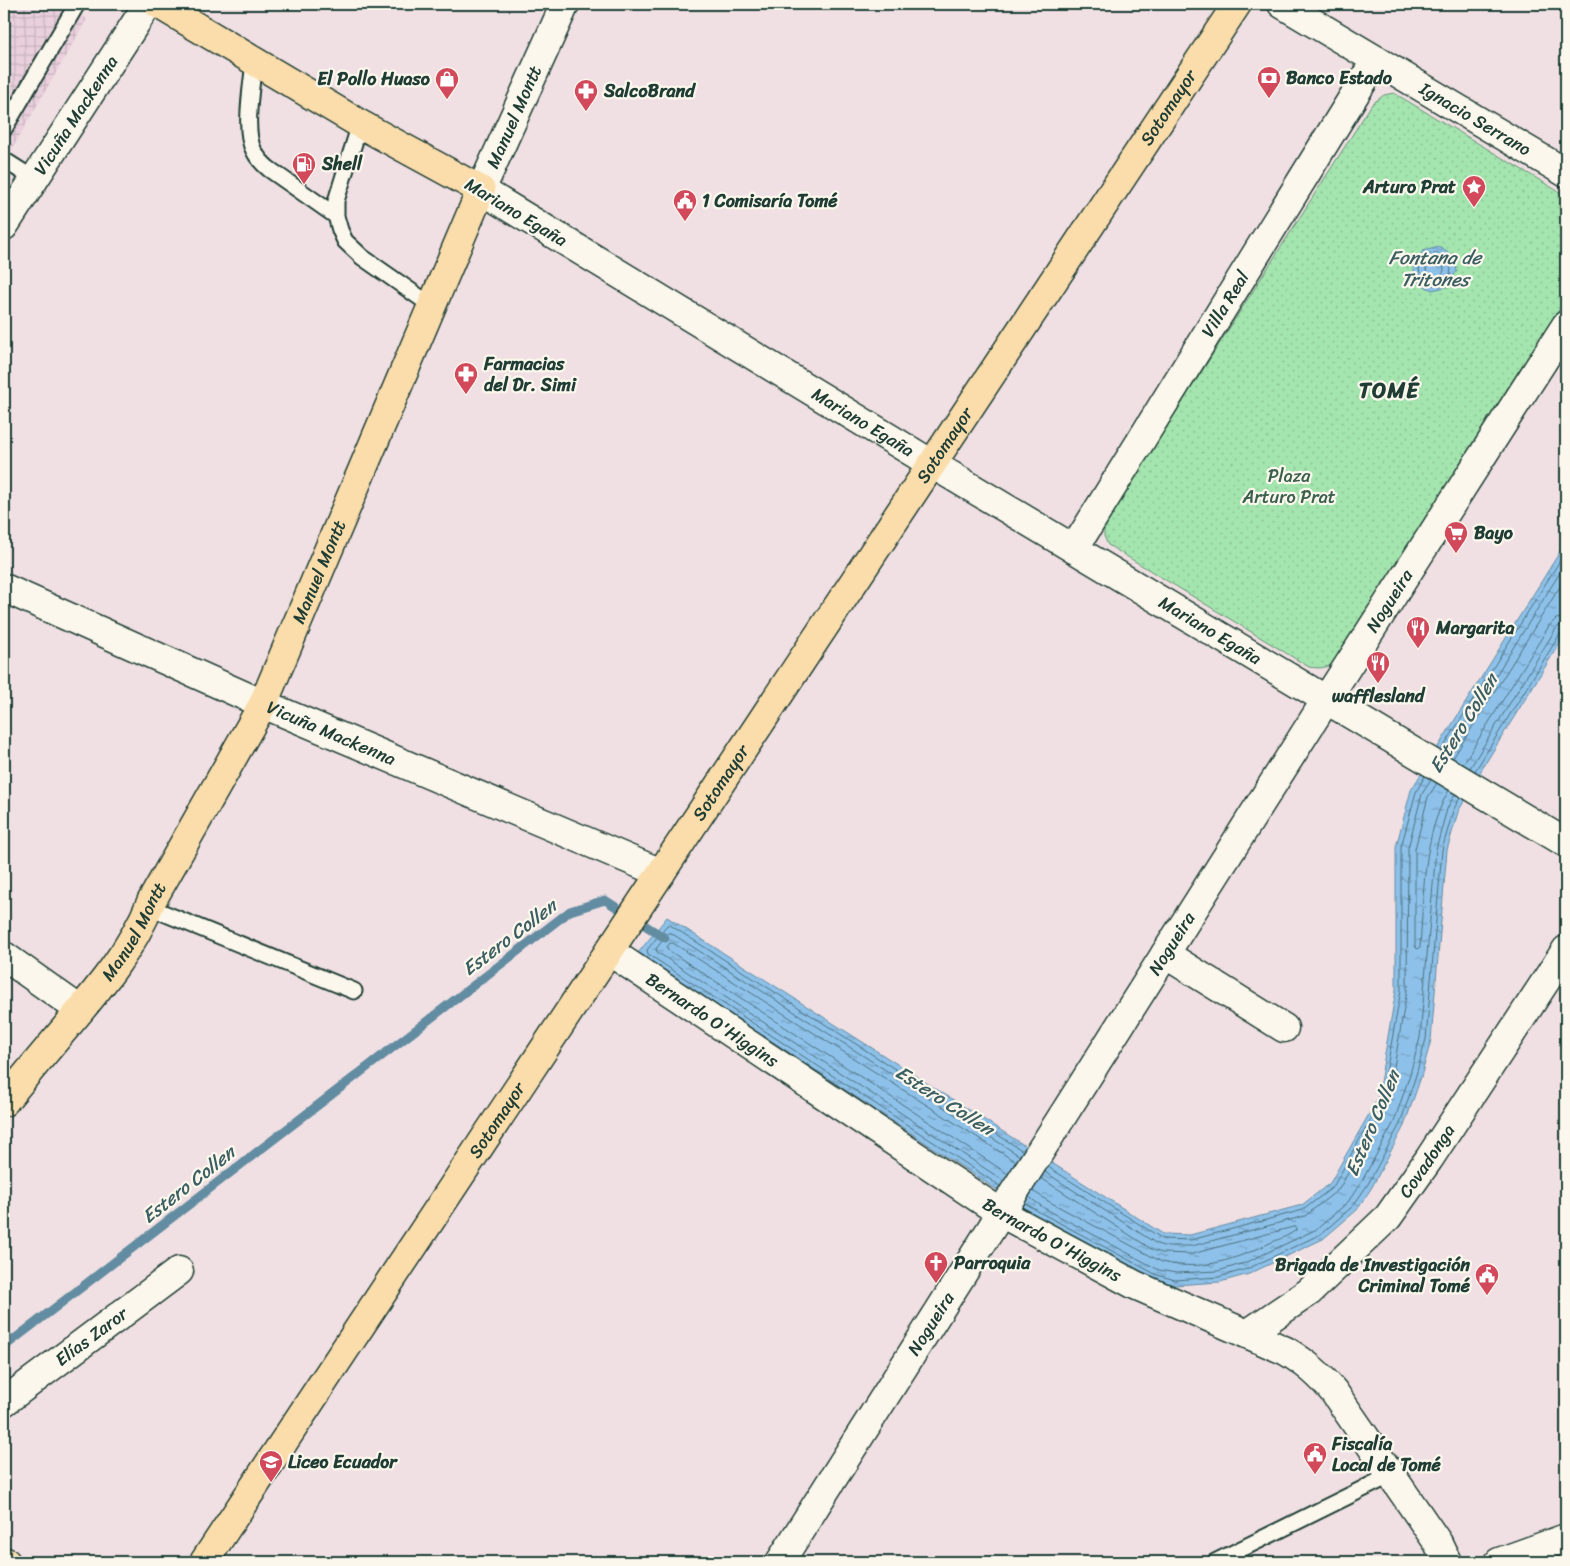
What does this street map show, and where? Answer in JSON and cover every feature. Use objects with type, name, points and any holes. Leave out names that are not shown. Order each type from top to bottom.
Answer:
[{"type":"main road","name":"Mariano Egaña","points":[[158,4],[360,124],[481,190]]},
{"type":"main road","name":"Sotomayor","points":[[204,1562],[1237,4]]},
{"type":"main road","name":"Manuel Montt","points":[[4,1102],[120,959],[263,704],[481,190]]},
{"type":"street","name":"Vicuña Mackenna","points":[[4,226],[148,4]]},
{"type":"street","name":"Manuel Montt","points":[[481,190],[565,4]]},
{"type":"street","name":"Ignacio Serrano","points":[[1282,4],[1566,173]]},
{"type":"street","name":"Villa Real","points":[[1074,549],[1376,60]]},
{"type":"street","name":"Mariano Egaña","points":[[481,190],[932,464],[1566,843]]},
{"type":"street","name":"Nogueira","points":[[780,1562],[1566,325]]},
{"type":"street","name":"Vicuña Mackenna","points":[[4,588],[263,704],[661,873]]},
{"type":"street","name":"Bernardo O'Higgins","points":[[614,944],[1006,1206],[1135,1285],[1286,1351],[1304,1362],[1320,1375],[1334,1392],[1438,1543],[1447,1562]]},
{"type":"street","name":"Covadonga","points":[[1247,1334],[1309,1292],[1388,1217],[1429,1159],[1566,950]]},
{"type":"street","points":[[1165,954],[1284,1028]]},
{"type":"street","points":[[4,956],[80,1010]]},
{"type":"street","name":"Elías Zaror","points":[[4,1402],[179,1271]]},
{"type":"street","points":[[1499,1562],[1566,1538]]},
{"type":"lane","points":[[4,129],[77,4]]},
{"type":"lane","points":[[254,61],[248,128],[249,140],[253,151],[269,169],[336,216]]},
{"type":"lane","points":[[360,124],[336,201],[336,216],[340,230],[345,241],[353,250],[432,306]]},
{"type":"lane","points":[[4,160],[34,179]]},
{"type":"lane","points":[[149,907],[354,992]]},
{"type":"lane","points":[[1215,1562],[1391,1475]]},
{"type":"shaded area","points":[[4,4],[63,4],[87,19],[4,163]]},
{"type":"green space","name":"Plaza Arturo Prat","points":[[1394,93],[1566,196],[1566,299],[1338,660],[1325,667],[1309,667],[1108,545],[1104,536],[1104,525],[1372,104],[1384,95]]},
{"type":"water","name":"Fontana de Tritones","points":[[1439,247],[1453,256],[1457,271],[1446,287],[1432,290],[1417,282],[1413,266],[1423,251]]},
{"type":"water","points":[[1566,542],[1566,633],[1485,764],[1458,812],[1447,850],[1431,1040],[1421,1077],[1404,1126],[1372,1187],[1357,1210],[1323,1239],[1249,1274],[1220,1282],[1175,1285],[1156,1280],[1038,1217],[638,953],[667,917],[1163,1234],[1190,1235],[1302,1205],[1330,1183],[1377,1100],[1396,990],[1396,847],[1411,790]]},
{"type":"waterway","name":"Estero Collen","points":[[4,1347],[570,911],[605,900],[665,938]]},
{"type":"place","name":"Banco Estado","points":[[1269,99]]},
{"type":"place","name":"El Pollo Huaso","points":[[447,100]]},
{"type":"place","name":"SalcoBrand","points":[[586,112]]},
{"type":"place","name":"Shell","points":[[304,185]]},
{"type":"place","name":"Arturo Prat","points":[[1474,208]]},
{"type":"place","name":"1 Comisaría Tomé","points":[[685,222]]},
{"type":"place","name":"Farmacias del Dr. Simi","points":[[466,395]]},
{"type":"place","name":"Bayo","points":[[1456,554]]},
{"type":"place","name":"Margarita","points":[[1418,649]]},
{"type":"place","name":"wafflesland","points":[[1378,684]]},
{"type":"place","name":"Parroquia","points":[[936,1284]]},
{"type":"place","name":"Brigada de Investigación Criminal Tomé","points":[[1487,1296]]},
{"type":"place","name":"Fiscalía Local de Tomé","points":[[1315,1475]]},
{"type":"place","name":"Liceo Ecuador","points":[[271,1483]]},
{"type":"district","name":"TOMÉ","points":[[1389,390]]}]
